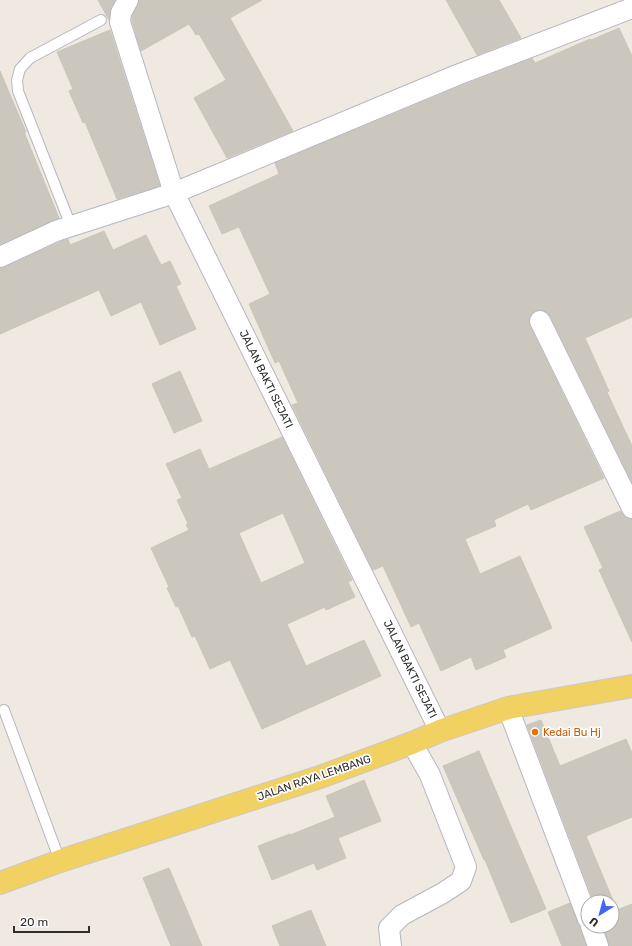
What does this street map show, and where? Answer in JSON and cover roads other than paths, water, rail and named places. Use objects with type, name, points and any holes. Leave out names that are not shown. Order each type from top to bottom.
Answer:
[{"type":"main road","name":"JALAN RAYA LEMBANG","points":[[0,883],[60,861],[320,777],[440,731],[508,708],[632,686]]},
{"type":"street","name":"JALAN BAKTI SEJATI","points":[[128,0],[121,13],[120,22],[174,193],[440,731]]},
{"type":"street","points":[[0,257],[56,231],[174,193],[457,75],[632,8]]},
{"type":"street","points":[[540,321],[632,508]]},
{"type":"street","points":[[508,708],[580,898]]},
{"type":"street","points":[[391,946],[389,928],[402,915],[443,894],[461,881],[466,867],[430,775],[412,743]]},
{"type":"street","points":[[594,934],[598,946]]},
{"type":"lane","points":[[71,226],[18,91],[17,80],[20,69],[30,58],[102,20]]},
{"type":"lane","points":[[4,710],[60,861]]},
{"type":"place","name":"Kedai Bu Hj","points":[[535,732]]}]
